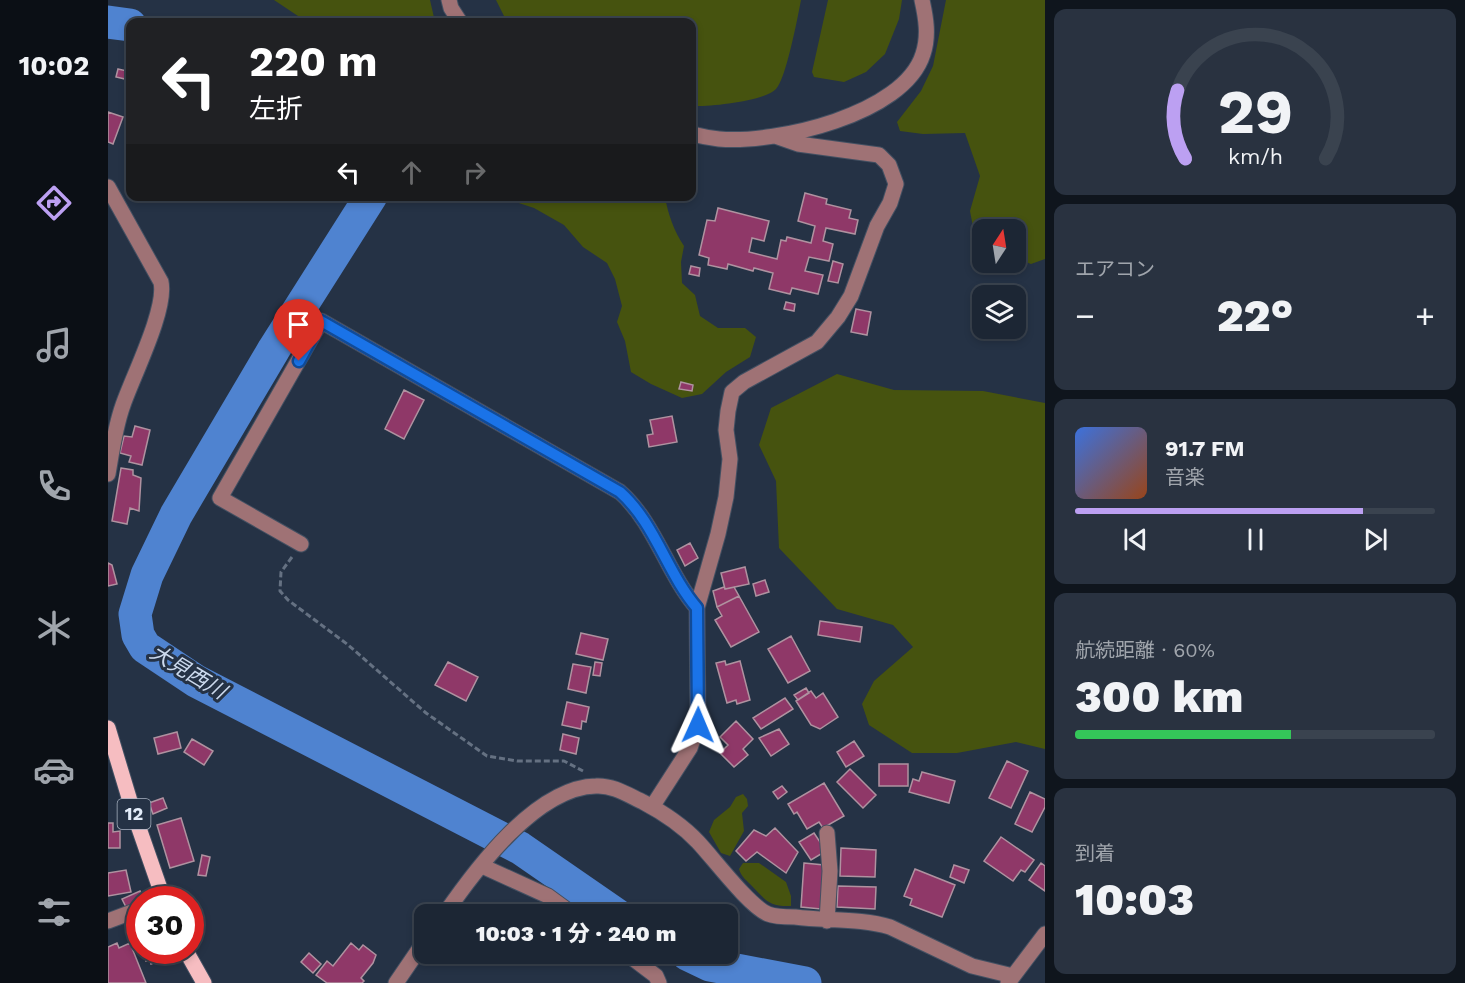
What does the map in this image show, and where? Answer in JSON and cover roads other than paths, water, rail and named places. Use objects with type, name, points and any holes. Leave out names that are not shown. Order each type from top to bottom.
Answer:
[{"type":"main road","name":"12","points":[[108,728],[158,886]]},
{"type":"main road","points":[[193,964],[204,983]]},
{"type":"street","points":[[449,0],[457,18]]},
{"type":"street","points":[[696,135],[720,139],[775,136],[873,107],[904,85],[915,71],[923,54],[927,24],[922,0]]},
{"type":"street","points":[[652,807],[690,748],[698,725],[697,608],[726,497],[730,459],[726,430],[732,392],[744,382],[817,342],[838,317],[851,296],[877,226],[890,203],[896,184],[889,165],[879,155],[798,144],[775,136]]},
{"type":"street","points":[[108,187],[161,282],[163,291],[153,326],[122,408],[108,474]]},
{"type":"street","points":[[302,544],[220,498],[321,321],[620,492],[635,505],[685,594],[697,608]]},
{"type":"street","points":[[452,904],[484,863],[524,819],[556,797],[579,788],[597,786],[617,789],[652,807],[696,840],[749,898],[767,914],[827,921],[876,922],[972,966],[1010,980],[1045,934]]},
{"type":"street","points":[[827,833],[830,871],[827,921]]},
{"type":"street","points":[[484,863],[559,904]]},
{"type":"street","points":[[108,921],[126,914]]},
{"type":"street","points":[[396,983],[414,957]]},
{"type":"street","points":[[641,964],[656,975],[659,983]]},
{"type":"waterway","name":"大見西川","points":[[108,22],[126,24]]},
{"type":"waterway","name":"大見西川","points":[[368,201],[274,349],[176,515],[147,575],[135,614],[138,635],[145,647],[196,681],[520,848],[601,904]]},
{"type":"waterway","name":"大見西川","points":[[708,964],[805,983]]}]
